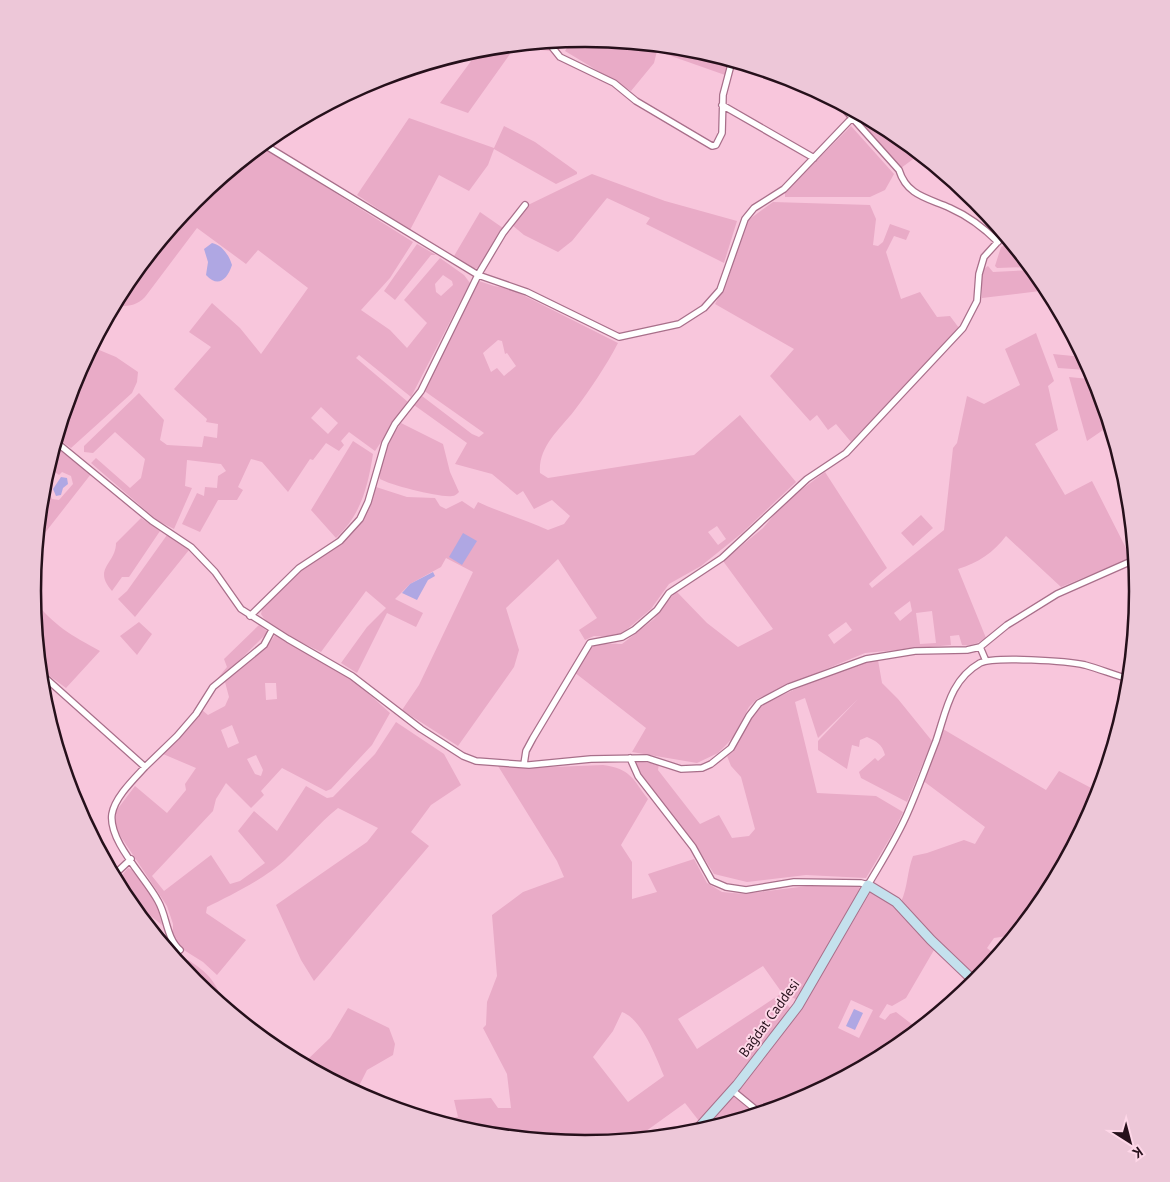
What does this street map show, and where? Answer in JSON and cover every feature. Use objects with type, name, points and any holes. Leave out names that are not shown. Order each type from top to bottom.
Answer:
[{"type":"street","points":[[553,48],[560,57],[614,83],[636,101],[712,146],[716,145],[720,139],[722,105],[731,67]]},
{"type":"street","points":[[722,105],[814,158]]},
{"type":"street","points":[[850,116],[899,170],[901,178],[917,195],[963,215],[998,242]]},
{"type":"street","points":[[270,148],[478,275],[527,292],[619,337],[679,324],[695,316],[720,290],[745,219],[754,208],[784,189],[853,120]]},
{"type":"street","points":[[250,616],[262,601],[299,568],[340,541],[360,519],[368,502],[384,443],[395,424],[421,391],[478,275],[503,232],[525,205]]},
{"type":"street","points":[[524,764],[526,751],[533,738],[590,643],[622,637],[634,630],[656,610],[669,593],[722,558],[729,549],[759,526],[807,478],[846,454],[906,392],[970,318],[977,301],[979,274],[984,257],[1000,240]]},
{"type":"street","points":[[61,446],[152,521],[191,547],[215,572],[241,609],[250,616],[352,676],[396,711],[462,756],[476,761],[524,764],[647,758],[681,769],[702,768],[711,764],[731,748],[749,716],[759,703],[789,687],[866,659],[916,651],[968,650],[980,646],[1007,625],[1056,594],[1128,563]]},
{"type":"street","points":[[180,950],[172,941],[158,899],[112,828],[112,813],[118,800],[145,767],[177,736],[196,714],[213,687],[264,645],[272,630]]},
{"type":"street","points":[[980,646],[986,661]]},
{"type":"street","points":[[868,885],[897,837],[909,811],[951,694],[972,669],[986,661],[1071,662],[1121,677]]},
{"type":"street","points":[[49,681],[145,767]]},
{"type":"street","points":[[630,758],[638,776],[693,847],[712,881],[726,887],[746,890],[794,882],[860,883],[868,885],[896,902],[931,940],[968,976]]},
{"type":"street","points":[[119,871],[131,859]]},
{"type":"street","name":"Bağdat Caddesi","points":[[705,1121],[732,1090],[798,1006],[868,885]]},
{"type":"street","points":[[732,1090],[754,1108]]},
{"type":"shaded area","points":[[567,47],[585,47],[621,48],[657,52],[654,63],[631,91],[565,51]]},
{"type":"shaded area","points":[[557,48],[560,52],[537,49]]},
{"type":"shaded area","points":[[511,52],[468,113],[440,103],[472,60]]},
{"type":"shaded area","points":[[663,53],[727,66],[725,75]]},
{"type":"shaded area","points":[[409,118],[494,148],[504,126],[535,142],[577,172],[577,174],[556,184],[494,149],[488,165],[469,191],[439,175],[410,230],[357,195]]},
{"type":"shaded area","points":[[862,123],[914,158],[901,168]]},
{"type":"shaded area","points":[[851,126],[894,174],[885,190],[870,197],[785,197],[785,192]]},
{"type":"shaded area","points":[[268,150],[413,242],[390,278],[361,310],[390,330],[407,348],[427,323],[404,300],[440,258],[464,275],[470,283],[411,397],[359,355],[356,358],[408,402],[375,451],[349,432],[341,441],[344,445],[339,451],[326,443],[313,460],[310,459],[288,492],[262,462],[251,459],[238,487],[243,490],[237,500],[218,500],[200,532],[182,524],[197,493],[204,496],[205,487],[217,488],[218,476],[226,471],[221,464],[187,460],[185,486],[192,488],[174,529],[158,521],[91,463],[96,458],[130,488],[141,478],[145,459],[115,432],[93,453],[84,452],[84,446],[139,393],[164,420],[160,440],[167,445],[202,447],[204,436],[217,438],[218,424],[206,422],[207,419],[174,389],[211,347],[189,332],[212,303],[240,328],[261,354],[308,288],[258,250],[246,264],[197,228],[145,297],[139,302],[122,306],[176,232],[226,182]],"holes":[[[443,275],[452,281],[453,285],[441,296],[436,292],[435,284]],[[321,407],[338,423],[328,434],[311,418]]]},
{"type":"shaded area","points":[[592,174],[665,201],[737,221],[724,263],[646,224],[650,218],[607,198],[572,241],[558,252],[524,235],[512,225],[528,205]]},
{"type":"shaded area","points":[[773,202],[870,205],[876,219],[873,245],[878,246],[883,242],[890,224],[910,231],[906,240],[894,236],[886,252],[901,299],[920,292],[937,317],[950,316],[959,328],[851,442],[836,424],[828,430],[817,415],[810,421],[770,376],[794,349],[715,304],[727,282],[747,221]]},
{"type":"shaded area","points":[[480,212],[503,228],[479,269],[473,268],[454,256]]},
{"type":"shaded area","points":[[212,243],[225,251],[232,265],[228,275],[218,282],[206,275],[208,262],[204,249]]},
{"type":"shaded area","points":[[417,244],[436,255],[431,255],[395,300],[384,291]]},
{"type":"shaded area","points":[[1004,245],[1021,267],[997,268],[995,266],[1001,247]]},
{"type":"shaded area","points":[[988,266],[993,272],[1024,270],[1038,291],[982,298],[982,270]]},
{"type":"shaded area","points":[[479,281],[511,289],[618,343],[592,386],[546,447],[542,455],[540,473],[548,478],[694,455],[740,415],[796,482],[742,533],[701,566],[669,584],[651,609],[618,637],[594,636],[585,640],[579,630],[597,618],[558,559],[506,608],[519,650],[514,667],[458,746],[402,710],[419,685],[473,572],[446,558],[441,567],[410,584],[395,599],[423,613],[416,627],[387,613],[357,673],[341,663],[367,627],[386,608],[366,591],[321,652],[279,631],[265,620],[261,614],[263,606],[300,571],[352,533],[371,504],[373,490],[376,487],[407,497],[435,498],[440,506],[446,509],[462,501],[474,509],[478,502],[548,530],[564,524],[570,516],[552,500],[534,509],[523,491],[517,495],[492,474],[455,464],[467,443],[414,405],[422,396],[472,434],[479,437],[484,433],[423,390]],"holes":[[[498,340],[502,341],[505,354],[507,353],[516,366],[504,376],[497,368],[491,372],[483,353]],[[717,526],[726,539],[718,545],[708,532]]]},
{"type":"shaded area","points":[[1036,333],[1054,381],[1048,386],[1058,430],[1035,444],[1065,495],[1092,481],[1128,551],[1128,559],[1061,587],[1006,536],[985,556],[972,564],[958,569],[986,638],[978,643],[962,645],[959,635],[950,636],[951,645],[865,653],[790,684],[757,699],[749,707],[733,737],[727,744],[718,753],[697,763],[632,752],[646,728],[574,672],[592,647],[603,644],[622,644],[654,619],[676,591],[707,623],[738,647],[773,629],[723,561],[763,528],[786,501],[825,472],[887,568],[869,584],[872,588],[944,530],[953,448],[957,443],[967,396],[984,404],[1020,385],[1005,349]],"holes":[[[910,601],[912,611],[900,621],[894,613]],[[932,611],[936,643],[920,644],[916,613]],[[846,622],[852,630],[834,644],[828,635]]]},
{"type":"shaded area","points":[[98,349],[116,357],[138,372],[137,382],[132,393],[71,448],[62,442],[70,416]]},
{"type":"shaded area","points":[[1053,354],[1075,356],[1081,370],[1058,368]]},
{"type":"shaded area","points":[[1069,377],[1085,379],[1104,429],[1087,441]]},
{"type":"shaded area","points":[[401,423],[443,444],[450,472],[459,492],[457,494],[446,496],[427,493],[380,479],[380,464],[384,449]]},
{"type":"shaded area","points":[[353,441],[373,454],[371,466],[366,489],[357,510],[352,520],[336,538],[311,510]]},
{"type":"shaded area","points":[[60,450],[91,474],[44,533],[50,495],[52,499],[59,500],[73,484],[71,476],[62,472],[59,475],[55,472]]},
{"type":"shaded area","points":[[61,477],[67,478],[68,484],[63,488],[61,495],[56,496],[53,489]]},
{"type":"shaded area","points":[[921,515],[933,528],[913,546],[901,533]]},
{"type":"shaded area","points":[[141,518],[160,531],[129,577],[122,577],[112,591],[106,583],[104,571],[113,556],[116,543]]},
{"type":"shaded area","points":[[463,533],[477,541],[462,565],[449,557]]},
{"type":"shaded area","points":[[167,535],[189,550],[135,617],[118,599],[127,591]]},
{"type":"shaded area","points":[[433,572],[435,576],[428,580],[417,600],[402,593],[410,584]]},
{"type":"shaded area","points":[[41,609],[64,629],[100,651],[66,688],[48,675]]},
{"type":"shaded area","points":[[139,622],[152,634],[137,655],[120,636]]},
{"type":"shaded area","points":[[259,625],[267,631],[266,634],[213,684],[227,667],[224,659]]},
{"type":"shaded area","points":[[275,635],[350,677],[390,713],[372,745],[331,789],[326,791],[282,768],[261,791],[264,795],[251,808],[226,783],[216,799],[213,811],[152,876],[164,891],[211,855],[230,884],[240,881],[265,863],[238,831],[254,811],[277,831],[306,786],[327,798],[333,797],[375,754],[396,722],[444,754],[461,785],[431,805],[411,832],[429,846],[314,981],[301,960],[276,905],[367,842],[378,828],[338,808],[293,853],[269,873],[207,907],[206,913],[246,940],[217,975],[203,962],[179,947],[173,936],[173,924],[167,906],[115,828],[116,811],[135,786],[167,813],[186,790],[185,784],[196,768],[163,754],[202,710],[208,715],[225,706],[229,697],[225,682],[267,647]],"holes":[[[265,683],[276,683],[277,699],[266,700]],[[232,725],[239,743],[228,748],[221,730]],[[256,755],[263,770],[261,776],[255,774],[247,759]]]},
{"type":"shaded area","points":[[878,660],[882,683],[898,699],[932,741],[907,802],[861,778],[859,772],[875,758],[878,761],[885,755],[878,743],[873,740],[867,737],[860,740],[859,747],[852,745],[847,769],[818,750],[818,741],[858,699],[818,738],[805,698],[795,702],[817,793],[876,796],[903,812],[893,833],[866,878],[806,875],[747,882],[714,874],[697,847],[640,774],[635,761],[659,764],[658,770],[700,824],[719,815],[732,838],[749,836],[755,829],[741,777],[731,766],[727,756],[734,749],[752,716],[761,705],[824,676]]},
{"type":"shaded area","points":[[943,729],[1046,790],[1059,771],[1091,788],[1073,831],[1037,893],[1005,936],[994,938],[987,948],[992,952],[971,973],[923,928],[901,902],[913,856],[964,840],[975,844],[985,827],[922,780]]},
{"type":"shaded area","points":[[603,765],[620,769],[630,776],[648,799],[621,845],[632,862],[632,899],[657,892],[648,874],[694,859],[707,883],[722,892],[745,894],[807,886],[856,886],[861,888],[797,1000],[780,990],[763,966],[678,1019],[697,1049],[779,995],[790,1008],[706,1116],[699,1121],[685,1103],[646,1131],[621,1134],[549,1134],[514,1130],[452,1118],[458,1117],[454,1100],[491,1098],[498,1108],[511,1108],[507,1074],[483,1028],[486,1025],[487,1002],[497,976],[492,915],[523,892],[564,877],[557,861],[498,766],[528,768]],"holes":[[[622,1012],[636,1022],[648,1040],[664,1076],[628,1102],[593,1057],[613,1031]]]},
{"type":"shaded area","points":[[128,868],[133,870],[157,904],[162,925],[148,914],[122,875]]},
{"type":"shaded area","points":[[871,891],[897,907],[934,950],[906,998],[892,1006],[887,1004],[879,1017],[885,1020],[890,1014],[896,1012],[912,1025],[857,1062],[825,1079],[760,1106],[738,1091],[797,1016]],"holes":[[[851,1000],[873,1010],[859,1038],[838,1028]]]},
{"type":"shaded area","points":[[187,961],[199,967],[208,975],[220,994],[201,975]]},
{"type":"shaded area","points":[[348,1008],[389,1028],[395,1044],[393,1055],[367,1070],[359,1085],[308,1059],[330,1038]]},
{"type":"shaded area","points":[[854,1009],[863,1013],[855,1030],[846,1026]]},
{"type":"shaded area","points":[[734,1096],[749,1109],[726,1116],[713,1119]]}]
